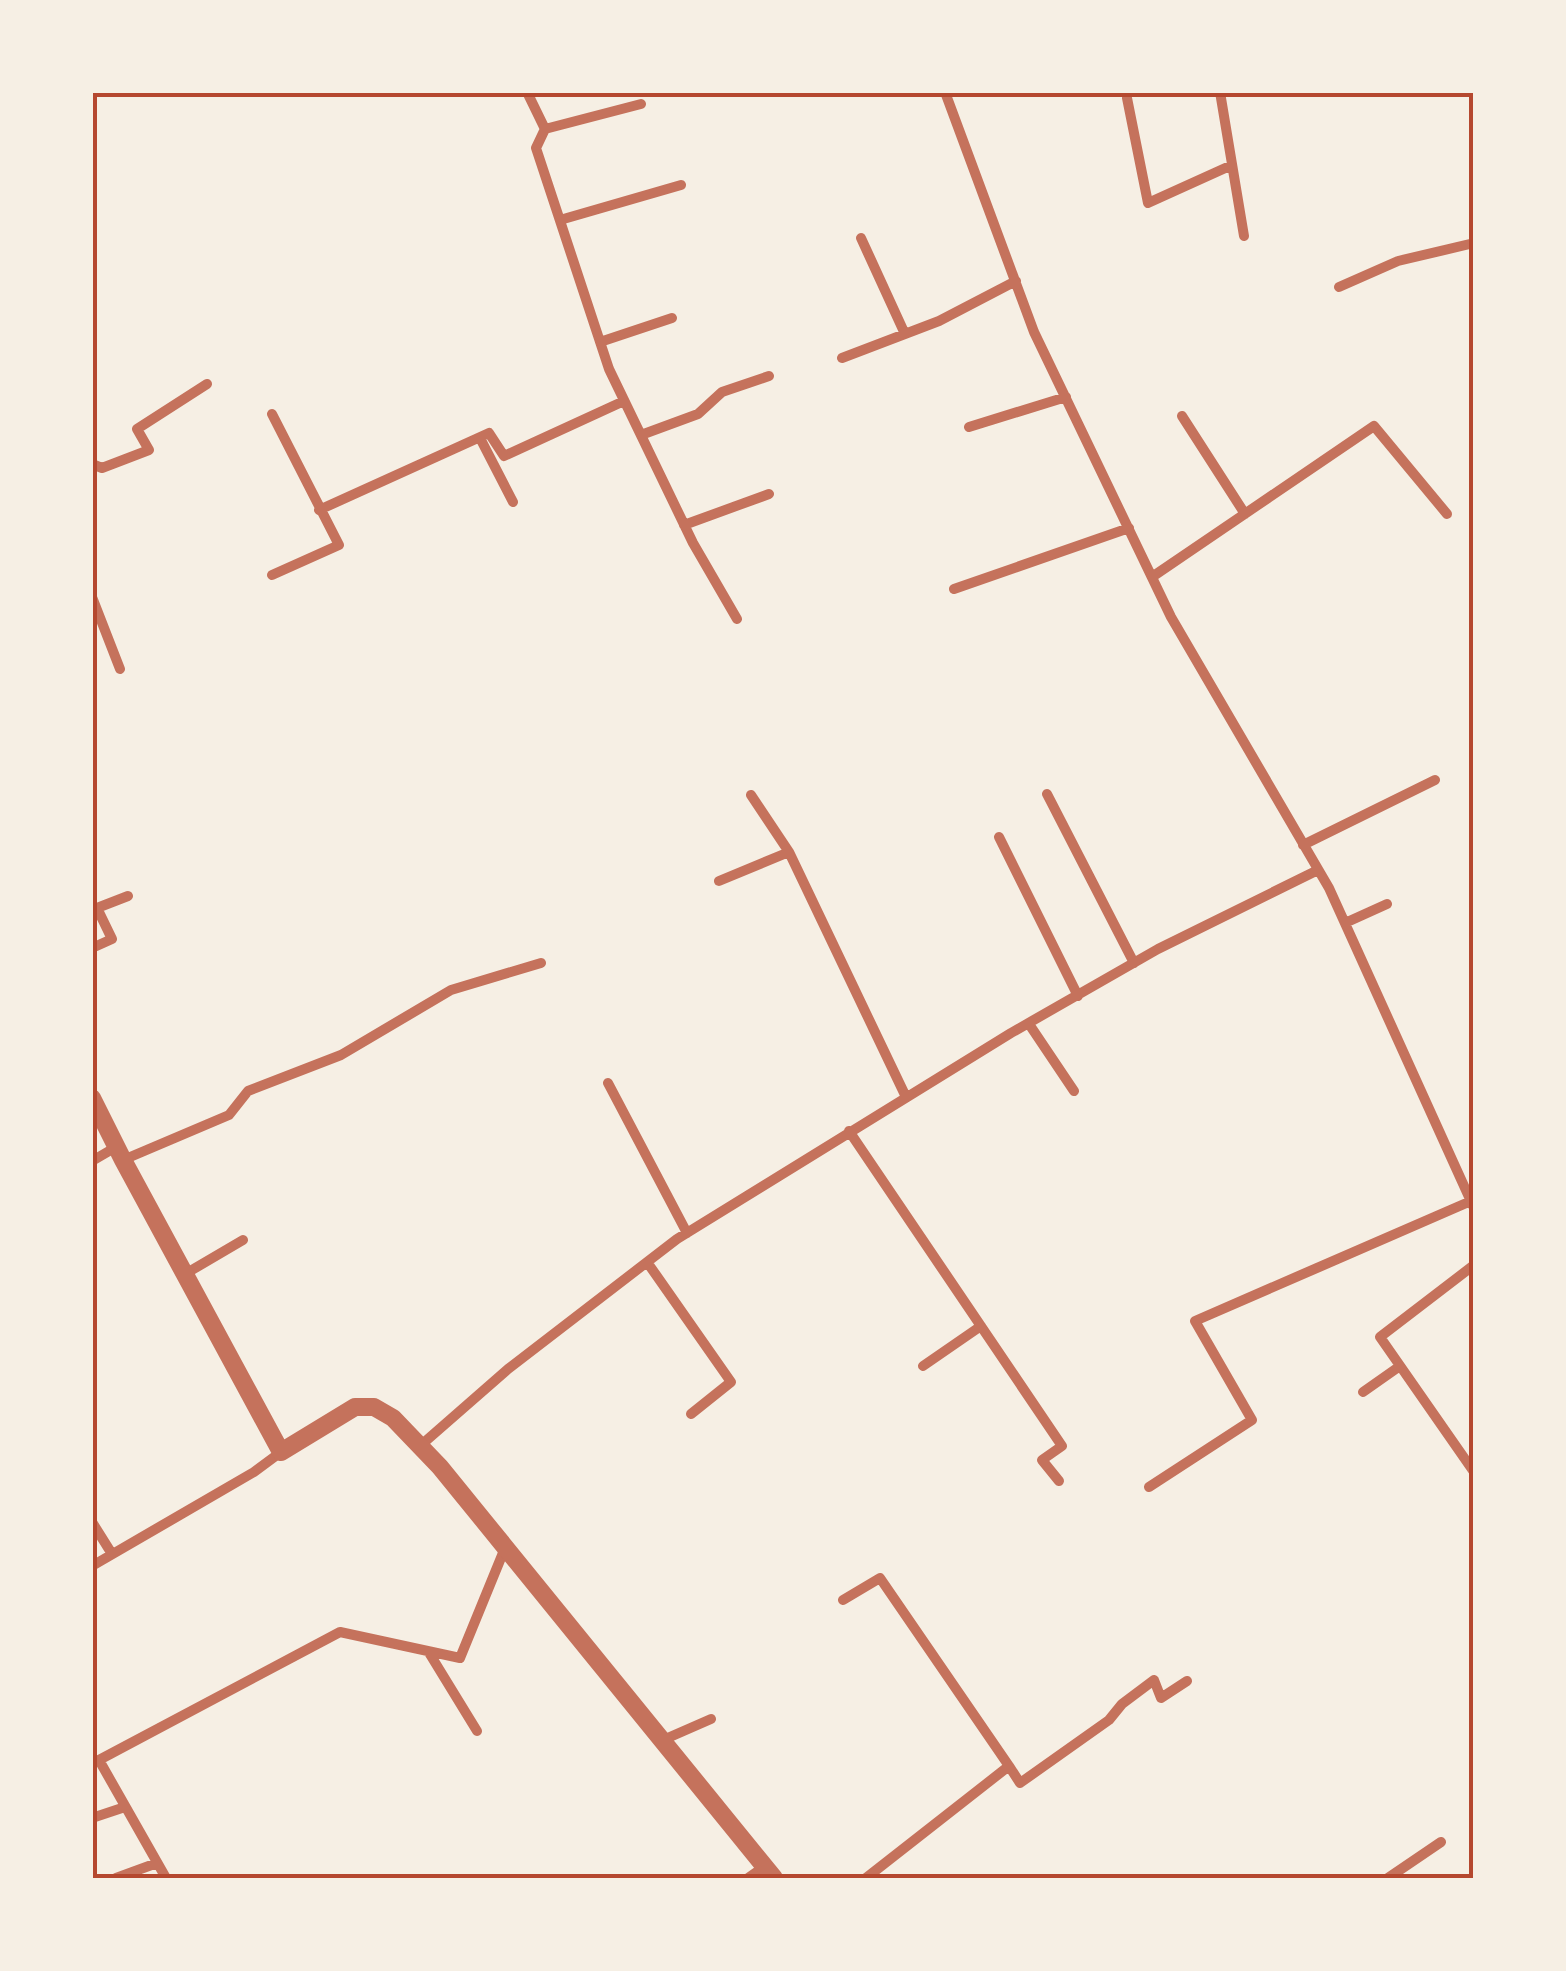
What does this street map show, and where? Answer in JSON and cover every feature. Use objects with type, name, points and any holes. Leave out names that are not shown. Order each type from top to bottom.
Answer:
[{"type":"street","points":[[528,92],[545,128],[536,148],[600,342],[684,525],[737,619]]},
{"type":"street","points":[[945,92],[1034,332],[1171,617],[1345,923],[1472,1205],[1195,1321],[1252,1420],[1149,1487]]},
{"type":"street","points":[[1220,92],[1244,236]]},
{"type":"street","points":[[1127,98],[1148,203],[1232,165]]},
{"type":"street","points":[[545,128],[641,104]]},
{"type":"street","points":[[560,220],[681,186]]},
{"type":"street","points":[[861,238],[904,334]]},
{"type":"street","points":[[1338,287],[1398,262],[1474,243]]},
{"type":"street","points":[[842,358],[939,321],[1016,281]]},
{"type":"street","points":[[600,342],[672,318]]},
{"type":"street","points":[[641,435],[698,414],[722,392],[769,376]]},
{"type":"street","points":[[92,464],[102,468],[149,450],[137,429],[207,384]]},
{"type":"street","points":[[970,427],[1066,397]]},
{"type":"street","points":[[319,510],[489,432],[504,456],[624,400]]},
{"type":"street","points":[[272,414],[338,545],[272,574]]},
{"type":"street","points":[[1182,416],[1245,514]]},
{"type":"street","points":[[1152,577],[1374,426],[1447,514]]},
{"type":"street","points":[[480,438],[513,502]]},
{"type":"street","points":[[684,525],[769,494]]},
{"type":"street","points":[[954,589],[1129,528]]},
{"type":"street","points":[[92,597],[120,669]]},
{"type":"street","points":[[1304,845],[1436,780]]},
{"type":"street","points":[[1046,794],[1134,964]]},
{"type":"street","points":[[750,795],[789,852],[906,1097]]},
{"type":"street","points":[[999,837],[1078,996]]},
{"type":"street","points":[[719,881],[789,852]]},
{"type":"street","points":[[420,1446],[508,1369],[687,1233],[1028,1024],[1134,964],[1318,870]]},
{"type":"street","points":[[92,948],[112,939],[98,908],[128,896]]},
{"type":"street","points":[[1345,923],[1387,904]]},
{"type":"street","points":[[92,1160],[229,1115],[248,1091],[341,1056],[450,990],[541,963]]},
{"type":"street","points":[[1028,1024],[1074,1091]]},
{"type":"street","points":[[608,1083],[687,1233]]},
{"type":"street","points":[[92,1098],[281,1452]]},
{"type":"street","points":[[849,1132],[1062,1446],[1042,1460],[1060,1481]]},
{"type":"street","points":[[185,1274],[243,1240]]},
{"type":"street","points":[[647,1262],[731,1382],[691,1414]]},
{"type":"street","points":[[1474,1266],[1380,1337],[1474,1472]]},
{"type":"street","points":[[923,1366],[982,1326]]},
{"type":"street","points":[[1362,1392],[1400,1366]]},
{"type":"street","points":[[92,1566],[254,1472],[355,1407],[374,1408],[393,1418],[420,1446],[769,1872],[748,1878]]},
{"type":"street","points":[[92,1522],[112,1554]]},
{"type":"street","points":[[166,1878],[99,1760],[340,1632],[460,1658],[506,1548]]},
{"type":"street","points":[[843,1600],[880,1578],[1020,1783],[1109,1720],[1122,1704],[1154,1680],[1160,1698],[1186,1680]]},
{"type":"street","points":[[428,1651],[477,1731]]},
{"type":"street","points":[[662,1740],[711,1719]]},
{"type":"street","points":[[866,1878],[1009,1766]]},
{"type":"street","points":[[92,1818],[125,1807]]},
{"type":"street","points":[[1388,1878],[1441,1842]]},
{"type":"street","points":[[116,1878],[157,1863]]}]
